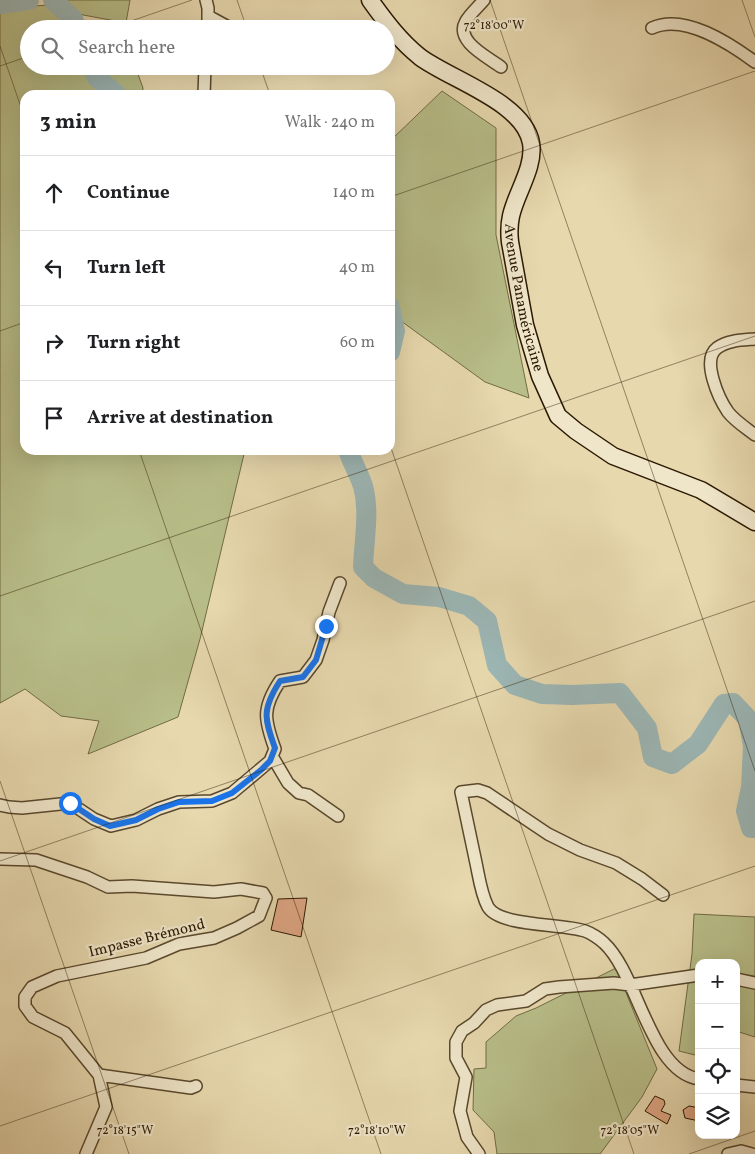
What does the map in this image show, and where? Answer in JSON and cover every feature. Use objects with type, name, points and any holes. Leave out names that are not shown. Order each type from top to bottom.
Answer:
[{"type":"main road","name":"Avenue Panaméricaine","points":[[370,0],[385,20]]},
{"type":"main road","name":"Avenue Panaméricaine","points":[[395,32],[420,56],[437,69],[492,98],[510,110],[525,127],[531,142],[532,153],[511,215],[510,242],[525,325],[540,376],[558,416],[613,456],[701,490],[755,522]]},
{"type":"street","points":[[206,0],[208,20]]},
{"type":"street","points":[[484,0],[465,22],[463,32],[468,43],[501,67]]},
{"type":"street","points":[[208,16],[215,20]]},
{"type":"street","points":[[652,28],[658,25],[685,24],[732,45],[755,62]]},
{"type":"street","points":[[204,75],[204,90]]},
{"type":"street","points":[[755,339],[727,342],[716,348],[711,359],[712,377],[720,400],[730,414],[755,435]]},
{"type":"street","points":[[0,805],[30,808],[70,803],[94,819],[110,826],[136,820],[158,809],[179,802],[212,801],[232,793],[270,761],[275,748],[266,726],[267,708],[272,693],[280,681],[303,677],[316,660],[325,633],[329,612],[340,584]]},
{"type":"street","points":[[272,756],[288,783],[299,793],[308,795],[338,816]]},
{"type":"street","points":[[663,895],[642,879],[616,864],[580,850],[548,834],[487,793],[478,790],[461,792],[482,890],[488,908],[500,918],[586,931],[604,942],[615,955],[665,1056],[678,1071],[690,1078],[695,1079]]},
{"type":"street","name":"Impasse Brémond","points":[[0,858],[36,860],[87,877],[108,887],[132,886],[214,892],[241,889],[263,893],[266,898],[259,916],[238,928],[214,938],[179,944],[146,958],[57,976],[32,986],[24,998],[25,1006],[34,1017],[65,1033],[99,1075],[106,1107],[86,1154]]},
{"type":"street","points":[[479,1154],[467,1137],[460,1112],[466,1077],[456,1058],[456,1042],[462,1031],[474,1023],[486,1010],[497,1005],[526,1001],[545,989],[614,983],[630,985],[695,976]]},
{"type":"street","points":[[740,980],[755,983]]},
{"type":"street","points":[[99,1075],[190,1088],[196,1086]]},
{"type":"street","points":[[740,1085],[755,1087]]},
{"type":"street","points":[[728,1154],[741,1151],[752,1154]]},
{"type":"green space","points":[[62,0],[130,0],[127,20],[110,20],[78,14]]},
{"type":"green space","points":[[49,5],[67,20],[20,20],[20,75],[138,75],[143,88],[143,90],[20,90],[20,455],[244,455],[200,639],[178,717],[88,754],[99,721],[61,716],[25,689],[0,703],[0,10]]},
{"type":"green space","points":[[442,91],[496,128],[496,235],[529,398],[485,382],[395,317],[395,136]]},
{"type":"green space","points":[[694,914],[755,917],[755,1037],[740,1032],[740,959],[695,959],[695,1055],[679,1051],[692,954]]},
{"type":"green space","points":[[616,968],[657,1069],[642,1097],[600,1154],[497,1154],[494,1132],[473,1110],[474,1069],[486,1068],[486,1042],[516,1016]]},
{"type":"building","points":[[307,898],[301,937],[271,930],[278,899]]},
{"type":"building","points":[[655,1096],[664,1100],[665,1104],[661,1111],[671,1115],[667,1124],[645,1111]]},
{"type":"building","points":[[689,1106],[695,1107],[695,1120],[685,1118],[683,1110]]},
{"type":"waterway","points":[[0,4],[29,0]]},
{"type":"waterway","points":[[53,0],[73,20]]},
{"type":"waterway","points":[[96,75],[111,90]]},
{"type":"waterway","points":[[350,455],[363,486],[365,496],[366,516],[363,567],[374,578],[403,594],[439,597],[469,606],[487,621],[497,665],[515,685],[542,694],[620,693],[647,728],[653,757],[672,764],[698,744],[724,704],[733,703],[748,719],[753,746],[751,787],[746,811],[751,828],[755,828]]},
{"type":"route","points":[[70,803],[94,819],[110,826],[136,820],[158,809],[179,802],[212,801],[232,793],[270,761],[275,748],[266,726],[267,708],[272,693],[280,681],[303,677],[316,660],[326,626]]}]
